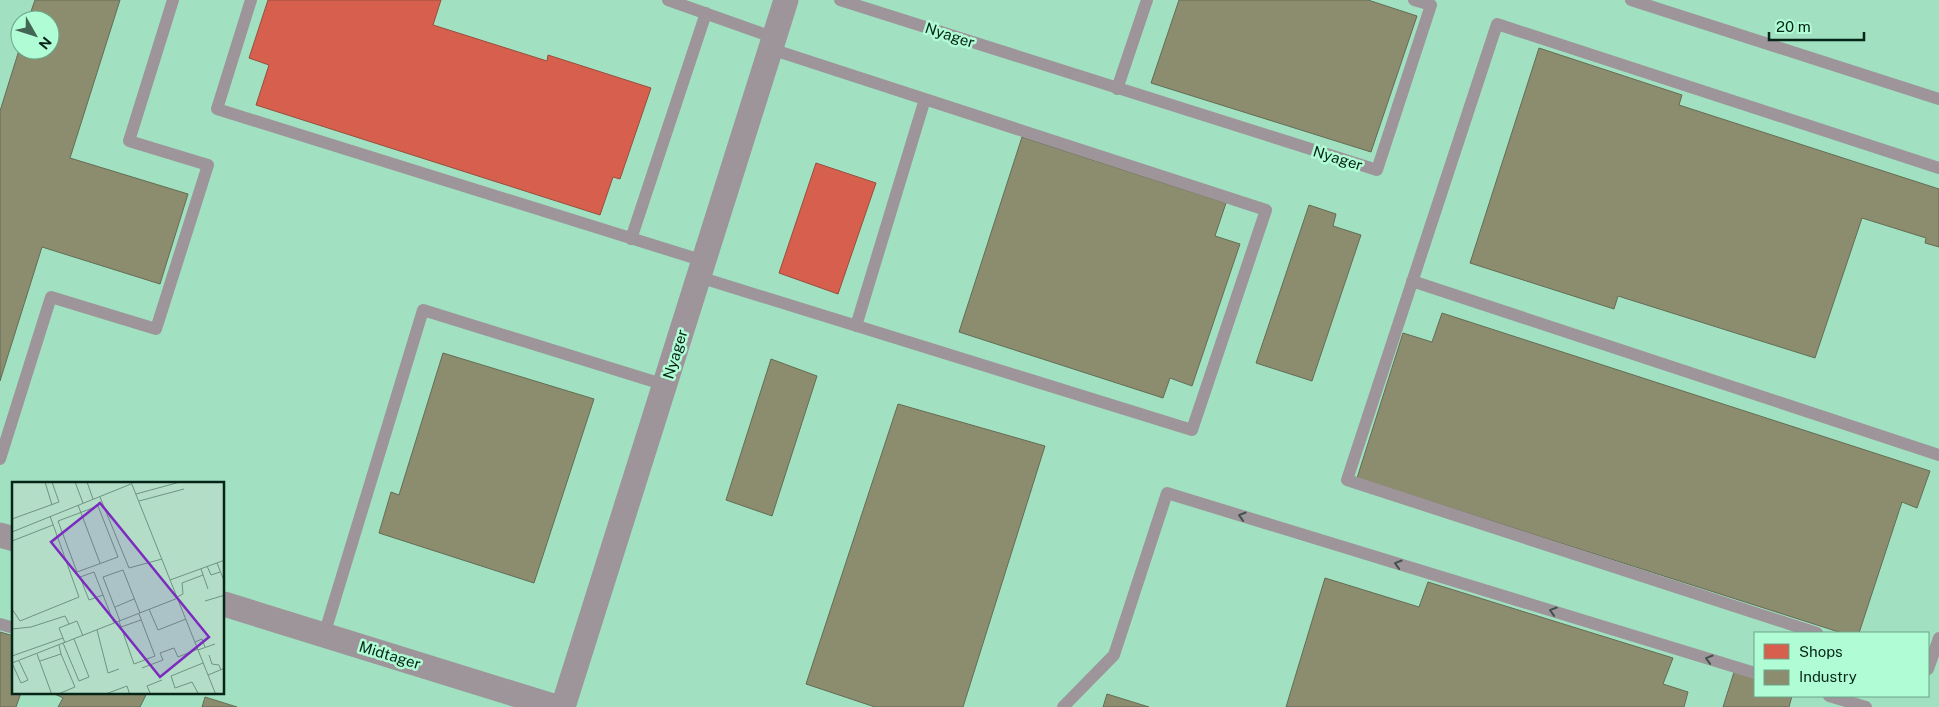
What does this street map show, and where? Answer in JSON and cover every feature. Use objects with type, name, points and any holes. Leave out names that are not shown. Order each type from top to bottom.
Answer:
[{"type":"street","name":"Nyager","points":[[563,707],[786,0]]},
{"type":"street","name":"Midtager","points":[[225,604],[556,707]]},
{"type":"lane","points":[[0,459],[51,297],[156,329],[208,165],[129,141],[173,0]]},
{"type":"lane","points":[[251,0],[217,109],[631,239],[702,269],[856,326],[1192,430],[1266,210],[925,99],[773,43],[668,0]]},
{"type":"lane","name":"Nyager","points":[[840,0],[1377,170],[1431,5],[1414,0]]},
{"type":"lane","points":[[1117,89],[1147,0]]},
{"type":"lane","points":[[1631,0],[1939,99]]},
{"type":"lane","points":[[631,239],[706,14]]},
{"type":"lane","points":[[1814,632],[1347,480],[1496,24],[1939,168]]},
{"type":"lane","points":[[856,326],[925,99]]},
{"type":"lane","points":[[1412,281],[1939,455]]},
{"type":"lane","points":[[324,635],[423,310],[665,385]]},
{"type":"lane","points":[[1063,707],[1114,655],[1167,493],[1754,673]]},
{"type":"lane","points":[[1929,666],[1939,638]]},
{"type":"lane","points":[[1831,700],[1866,707]]},
{"type":"shaded area","points":[[0,0],[1939,0],[1939,707],[0,707]]},
{"type":"building: Shops","points":[[268,0],[441,0],[433,25],[547,61],[548,55],[651,88],[620,179],[613,177],[600,215],[256,105],[269,65],[249,58]]},
{"type":"building: Shops","points":[[816,163],[876,183],[838,294],[779,273]]},
{"type":"building: Industry","points":[[35,0],[120,0],[70,158],[188,194],[160,284],[42,247],[0,381],[0,111],[16,60],[60,60],[60,10],[32,10]]},
{"type":"building: Industry","points":[[1179,0],[1368,0],[1417,16],[1371,152],[1151,83]]},
{"type":"building: Industry","points":[[1539,48],[1682,95],[1679,105],[1939,189],[1939,247],[1925,243],[1926,238],[1862,218],[1815,358],[1618,296],[1614,309],[1470,263]]},
{"type":"building: Industry","points":[[1022,137],[1226,203],[1215,236],[1240,244],[1192,386],[1170,378],[1163,398],[959,332]]},
{"type":"building: Industry","points":[[1309,205],[1336,214],[1333,226],[1361,235],[1312,381],[1256,363]]},
{"type":"building: Industry","points":[[1442,313],[1930,471],[1917,508],[1902,502],[1859,632],[1839,632],[1357,478],[1403,333],[1432,342]]},
{"type":"building: Industry","points":[[443,353],[594,399],[534,583],[379,533],[391,492],[399,495]]},
{"type":"building: Industry","points":[[771,359],[817,376],[772,516],[726,500]]},
{"type":"building: Industry","points":[[898,404],[1045,446],[963,707],[875,707],[806,684]]},
{"type":"building: Industry","points":[[1325,578],[1419,607],[1428,582],[1673,658],[1663,684],[1688,692],[1684,707],[1286,707]]},
{"type":"building: Industry","points":[[0,632],[12,635],[12,694],[21,694],[16,707],[0,707]]},
{"type":"building: Industry","points":[[1735,669],[1754,675],[1754,697],[1792,697],[1789,707],[1723,707]]},
{"type":"building: Industry","points":[[55,694],[146,694],[140,707],[58,707],[63,698]]},
{"type":"building: Industry","points":[[1107,694],[1149,707],[1103,707]]},
{"type":"building: Industry","points":[[205,697],[237,707],[202,707]]}]
